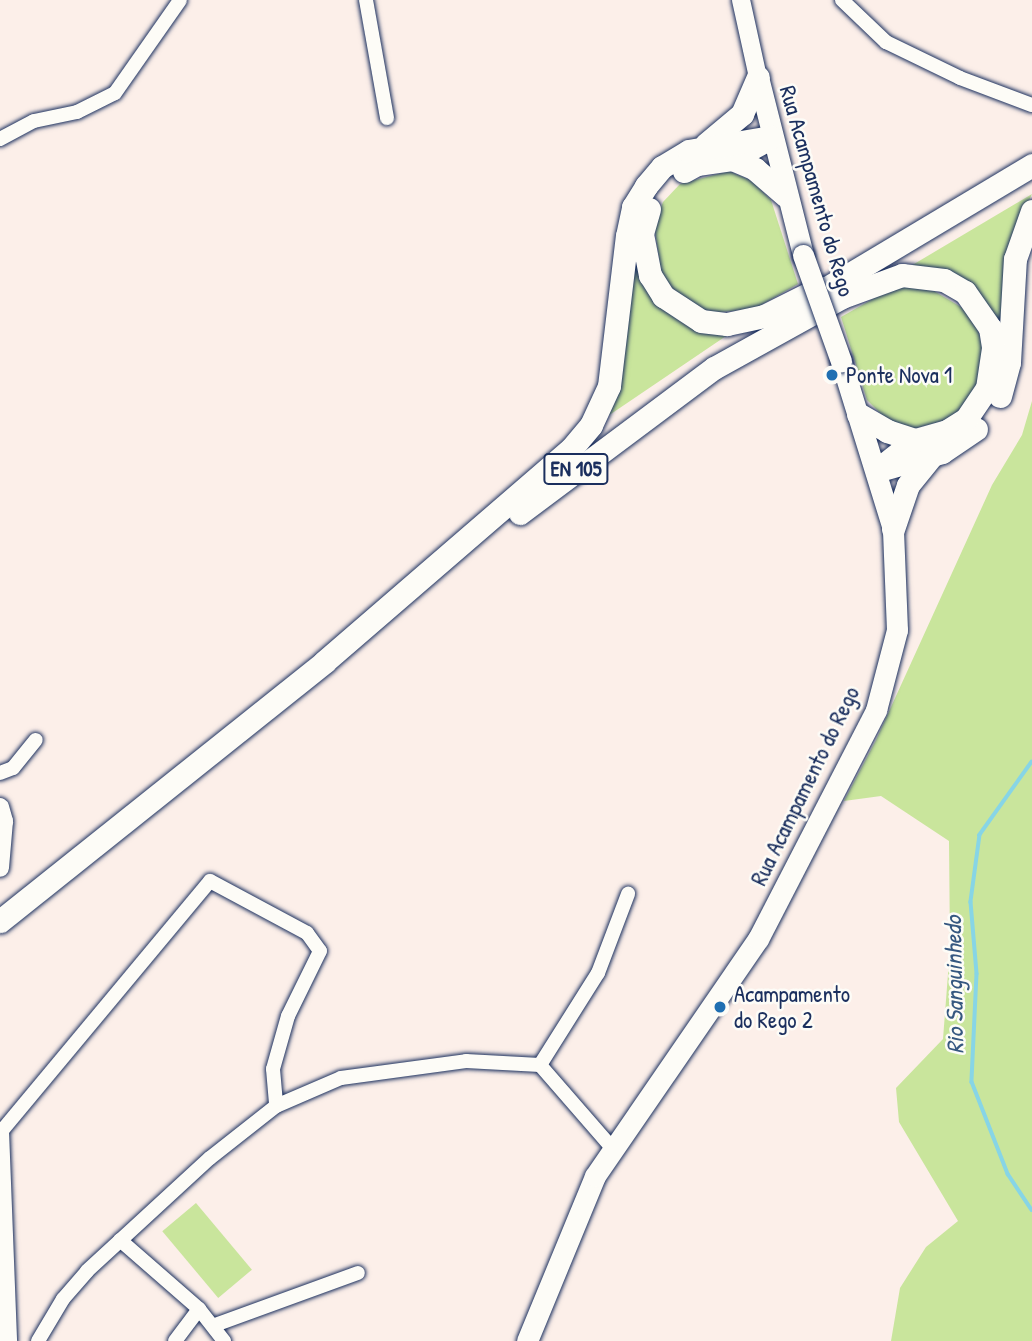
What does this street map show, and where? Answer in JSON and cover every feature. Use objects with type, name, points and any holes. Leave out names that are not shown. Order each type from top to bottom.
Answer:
[{"type":"main road","name":"Rua Acampamento do Rego","points":[[527,1341],[596,1176],[758,939],[876,710],[897,631],[893,529],[877,470],[803,255],[758,78]]},
{"type":"main road","points":[[474,536],[592,425],[609,386],[633,207],[662,167],[700,148],[741,114],[758,78]]},
{"type":"main road","points":[[700,148],[771,137]]},
{"type":"main road","points":[[771,137],[732,159],[698,164],[682,172],[657,195],[647,212],[643,255],[656,286],[679,310],[701,321],[744,322],[864,266]]},
{"type":"main road","points":[[732,159],[755,169],[786,195]]},
{"type":"main road","name":"EN 105","points":[[324,662],[474,536],[708,360],[1032,165]]},
{"type":"main road","name":"EN 105","points":[[0,921],[324,662],[655,410],[714,368],[842,297],[874,273],[1032,179]]},
{"type":"main road","points":[[877,470],[924,448],[975,430],[1000,397],[1009,362],[1015,259],[1032,211]]},
{"type":"main road","points":[[842,297],[885,278],[926,275],[965,292],[990,328],[992,370],[977,406],[924,448],[893,529]]},
{"type":"main road","points":[[858,414],[924,448]]},
{"type":"street","points":[[0,139],[34,121],[77,112],[115,93],[180,0]]},
{"type":"street","points":[[366,0],[387,118]]},
{"type":"street","name":"Rua Acampamento do Rego","points":[[741,0],[758,78]]},
{"type":"street","points":[[842,0],[886,41],[960,78],[1032,105]]},
{"type":"street","points":[[0,773],[13,768],[36,740]]},
{"type":"street","points":[[0,807],[4,821],[0,868]]},
{"type":"street","points":[[8,1341],[0,1132],[210,881],[307,933],[320,951],[288,1016],[273,1069],[276,1106]]},
{"type":"street","points":[[540,1065],[598,973],[628,894]]},
{"type":"street","points":[[38,1341],[63,1299],[120,1240],[210,1158],[276,1106],[341,1078],[466,1061],[540,1065],[613,1149]]},
{"type":"street","points":[[120,1240],[199,1309],[215,1325],[225,1341]]},
{"type":"street","points":[[215,1325],[358,1273]]},
{"type":"street","points":[[175,1341],[199,1309]]},
{"type":"green space","points":[[729,171],[752,181],[771,200],[798,284],[754,309],[710,313],[672,291],[661,272],[654,224],[663,202],[680,184]]},
{"type":"green space","points":[[1032,194],[1019,223],[1005,338],[991,310],[909,267]]},
{"type":"green space","points":[[634,246],[646,285],[729,334],[605,418]]},
{"type":"green space","points":[[906,286],[929,288],[966,310],[978,329],[984,354],[984,377],[958,417],[909,430],[887,420],[867,400],[841,317],[885,292]]},
{"type":"green space","points":[[1032,401],[1032,1341],[891,1341],[900,1288],[926,1247],[958,1221],[899,1122],[896,1088],[943,1039],[950,948],[949,841],[881,796],[844,801],[876,740],[992,485],[1022,435]]},
{"type":"green space","points":[[196,1203],[252,1270],[218,1298],[162,1231]]},
{"type":"waterway","name":"Rio Sanguinhedo","points":[[1032,762],[980,835],[971,902],[977,974],[972,1082],[1008,1174],[1032,1210]]},
{"type":"place","name":"Ponte Nova 1","points":[[832,375]]},
{"type":"place","name":"Acampamento do Rego 2","points":[[720,1007]]}]
